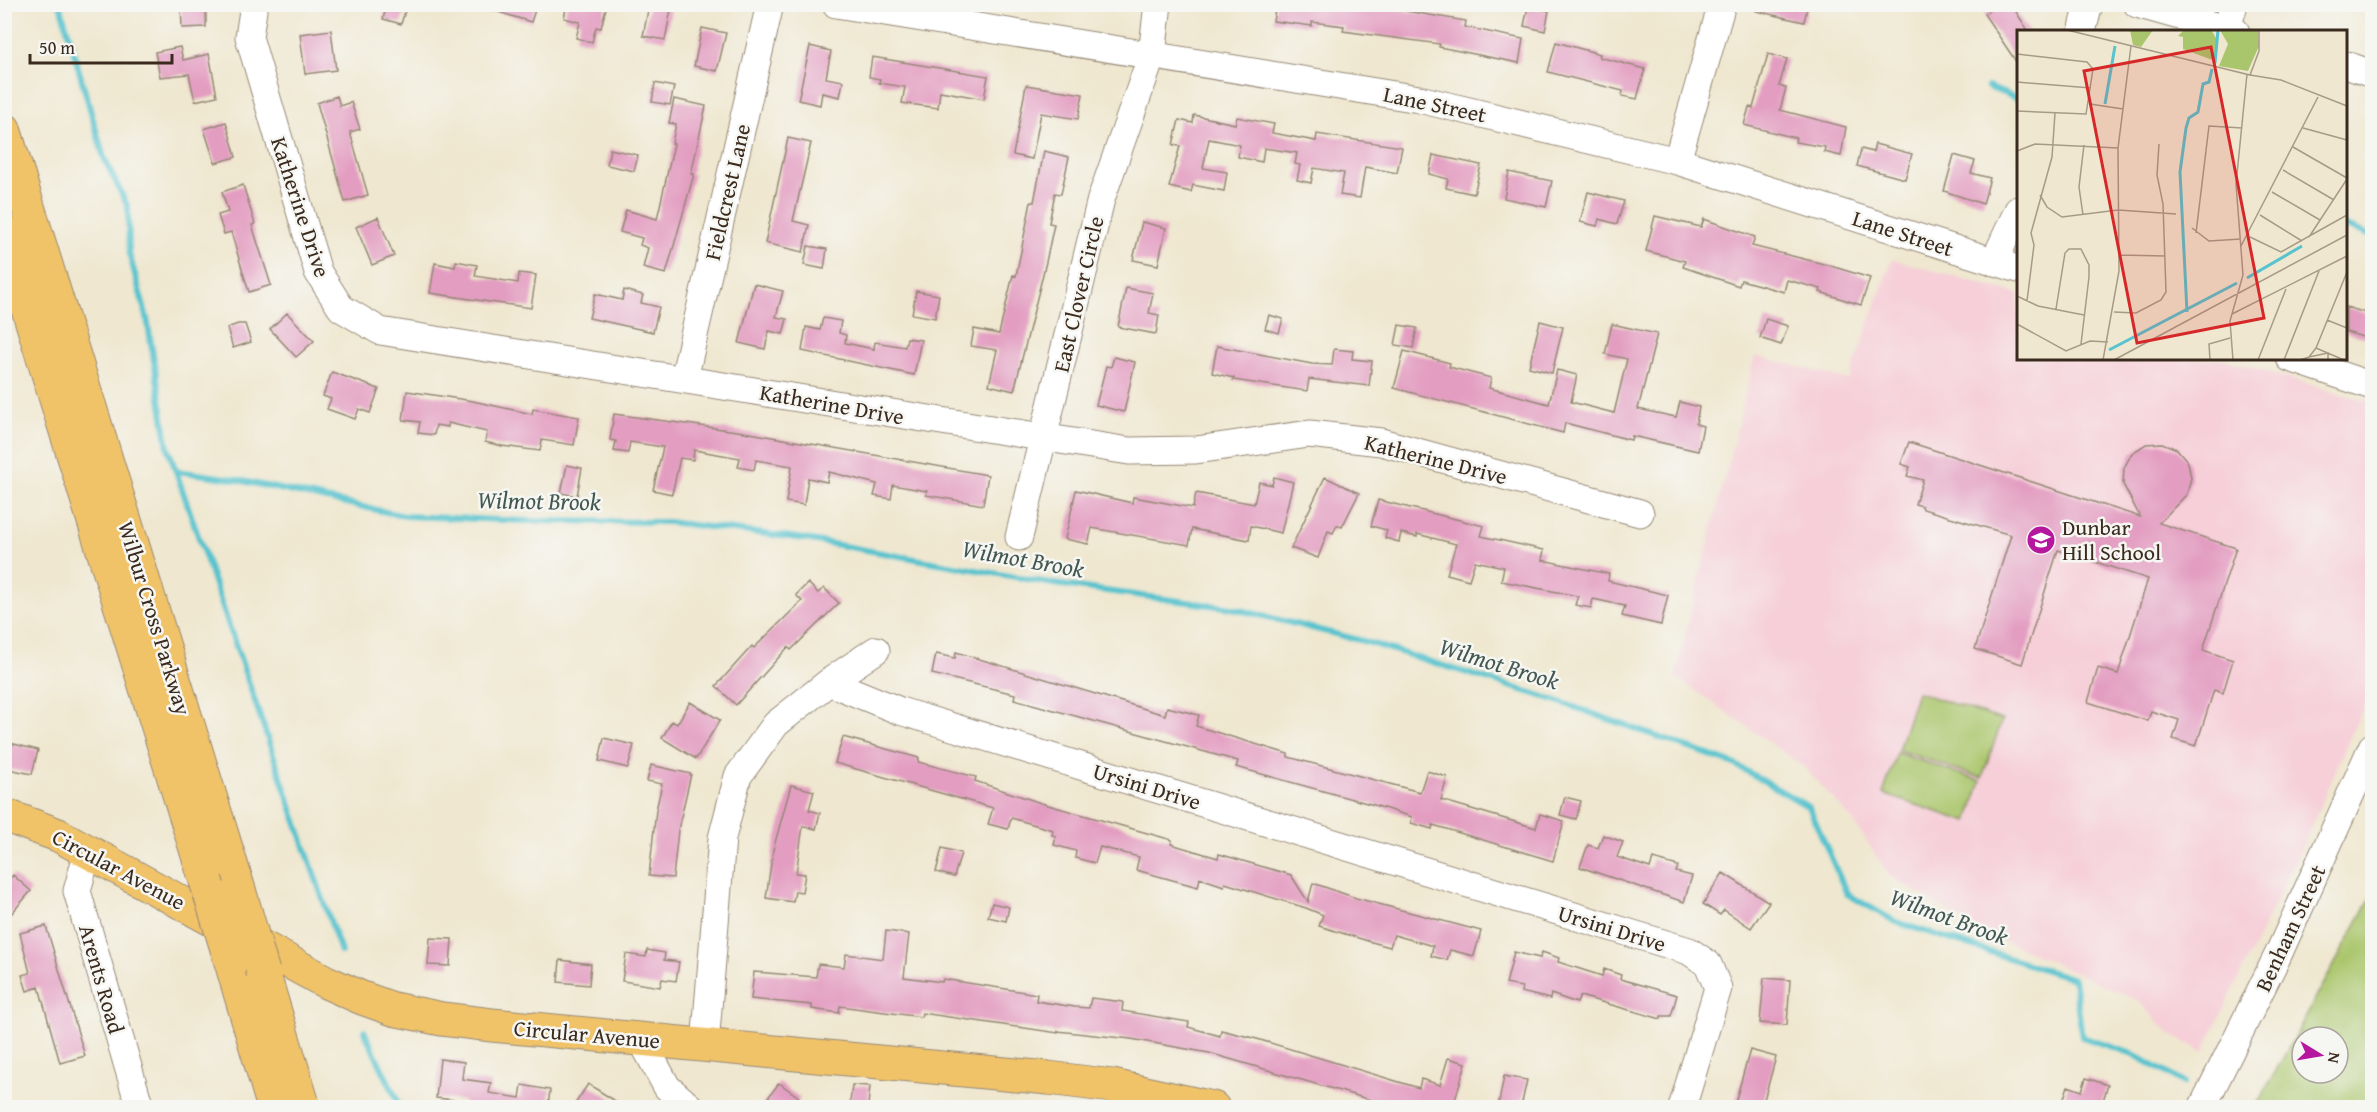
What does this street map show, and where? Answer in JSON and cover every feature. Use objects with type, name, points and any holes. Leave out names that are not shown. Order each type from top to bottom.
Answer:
[{"type":"main road","name":"Wilbur Cross Parkway","points":[[4,129],[304,1107]]},
{"type":"main road","name":"Wilbur Cross Parkway","points":[[4,232],[274,1107]]},
{"type":"main road","name":"Circular Avenue","points":[[4,815],[49,831],[326,982],[393,1009],[442,1019],[1048,1078],[1113,1086],[1213,1107]]},
{"type":"street","name":"Katherine Drive","points":[[254,4],[249,37],[318,272],[341,308],[380,331],[684,378],[1043,440],[1129,452],[1196,450],[1309,434],[1381,442],[1640,513]]},
{"type":"street","name":"Fieldcrest Lane","points":[[684,378],[770,4]]},
{"type":"street","name":"Lane Street","points":[[836,4],[1419,99],[1677,161],[2006,266]]},
{"type":"street","name":"East Clover Circle","points":[[1019,537],[1101,199],[1152,55],[1158,4]]},
{"type":"street","points":[[1677,161],[1722,4]]},
{"type":"street","points":[[2082,30],[2089,4]]},
{"type":"street","points":[[2137,4],[2232,22]]},
{"type":"street","points":[[2347,65],[2373,74]]},
{"type":"street","points":[[2006,266],[2017,219]]},
{"type":"street","points":[[2296,360],[2373,386]]},
{"type":"street","points":[[705,1045],[722,838],[738,776],[776,724],[829,681],[876,650]]},
{"type":"street","name":"Ursini Drive","points":[[829,681],[900,711],[1689,951],[1708,964],[1718,987],[1682,1107]]},
{"type":"street","name":"Benham Street","points":[[2202,1107],[2278,955],[2373,747]]},
{"type":"street","name":"Arents Road","points":[[88,851],[77,891],[140,1107]]},
{"type":"street","points":[[641,1039],[667,1087],[691,1107]]},
{"type":"shaded area","name":"Dunbar Hill School","points":[[1892,259],[2017,294],[2017,360],[2227,360],[2372,403],[2372,687],[2308,834],[2203,1052],[2170,1034],[2139,1001],[1970,925],[1889,875],[1854,822],[1805,768],[1675,676],[1755,356],[1849,380]]},
{"type":"green space","points":[[1917,692],[2002,720],[1982,778],[1898,750]]},
{"type":"green space","points":[[1897,753],[1981,781],[1968,822],[1883,794]]},
{"type":"green space","points":[[2372,896],[2372,1107],[2256,1107],[2290,1045],[2290,1085],[2350,1085],[2350,1025],[2301,1025]]},
{"type":"building","points":[[181,4],[206,4],[206,27],[182,28]]},
{"type":"building","points":[[387,4],[407,4],[401,24],[383,19]]},
{"type":"building","points":[[486,4],[537,4],[531,22],[485,8]]},
{"type":"building","points":[[567,4],[607,4],[601,28],[596,27],[592,42],[576,38],[580,22],[564,18]]},
{"type":"building","points":[[1276,4],[1338,4],[1373,9],[1374,4],[1394,4],[1394,9],[1466,21],[1465,27],[1523,39],[1519,63],[1439,47],[1440,44],[1343,31],[1344,26],[1312,22],[1312,26],[1273,21]]},
{"type":"building","points":[[1757,4],[1808,4],[1804,22],[1756,11]]},
{"type":"building","points":[[1999,4],[2011,4],[2028,30],[2017,30],[2017,63],[1984,14]]},
{"type":"building","points":[[649,5],[671,9],[665,40],[643,36]]},
{"type":"building","points":[[1528,7],[1549,11],[1545,31],[1524,26]]},
{"type":"building","points":[[702,28],[726,33],[717,71],[694,66]]},
{"type":"building","points":[[331,30],[336,70],[305,74],[300,34]]},
{"type":"building","points":[[1556,42],[1600,54],[1599,57],[1645,69],[1637,99],[1622,96],[1623,91],[1548,72]]},
{"type":"building","points":[[810,46],[831,51],[826,78],[843,81],[840,97],[822,93],[820,105],[798,100]]},
{"type":"building","points":[[180,47],[183,60],[209,54],[217,96],[195,101],[189,74],[160,77],[155,52]]},
{"type":"building","points":[[1768,54],[1787,59],[1779,86],[1786,88],[1780,110],[1846,127],[1841,156],[1824,152],[1825,147],[1795,142],[1796,138],[1744,125],[1749,107],[1753,108]]},
{"type":"building","points":[[872,57],[988,76],[984,99],[940,91],[938,108],[902,103],[905,87],[879,83],[880,79],[869,77]]},
{"type":"building","points":[[655,83],[674,87],[670,105],[652,102]]},
{"type":"building","points":[[1026,85],[1083,94],[1078,119],[1041,113],[1032,159],[1013,155]]},
{"type":"building","points":[[337,96],[340,106],[351,102],[360,129],[350,132],[368,195],[345,202],[317,103]]},
{"type":"building","points":[[674,99],[706,106],[691,174],[694,174],[666,274],[643,268],[648,248],[640,245],[642,238],[620,232],[626,210],[657,219],[674,144],[672,143],[676,124],[669,123]]},
{"type":"building","points":[[1194,115],[1235,124],[1237,117],[1274,124],[1272,133],[1316,141],[1317,134],[1402,147],[1397,173],[1365,167],[1360,198],[1340,195],[1344,173],[1314,168],[1311,183],[1297,180],[1300,165],[1295,164],[1297,153],[1264,148],[1262,162],[1238,157],[1240,145],[1209,139],[1203,168],[1227,172],[1224,191],[1193,185],[1191,192],[1169,187],[1180,146],[1173,145],[1179,120],[1193,123]]},
{"type":"building","points":[[226,122],[236,157],[215,163],[204,129]]},
{"type":"building","points":[[788,138],[811,143],[793,221],[809,225],[803,252],[765,243]]},
{"type":"building","points":[[1875,144],[1912,154],[1905,179],[1857,166],[1861,149],[1873,152]]},
{"type":"building","points":[[610,149],[638,155],[634,171],[607,165]]},
{"type":"building","points":[[1044,151],[1069,157],[1061,194],[1055,193],[1049,223],[1054,224],[1014,391],[989,385],[997,350],[971,346],[974,329],[999,334],[1013,275],[1016,276]]},
{"type":"building","points":[[1433,155],[1481,165],[1474,194],[1446,188],[1448,179],[1429,174]]},
{"type":"building","points":[[1954,155],[1975,161],[1971,173],[1990,178],[1983,204],[1944,191]]},
{"type":"building","points":[[1509,172],[1552,181],[1546,207],[1504,198]]},
{"type":"building","points":[[243,185],[255,224],[252,225],[271,285],[249,292],[231,232],[224,234],[218,215],[228,212],[222,192]]},
{"type":"building","points":[[1588,192],[1624,201],[1617,224],[1599,219],[1597,226],[1580,222]]},
{"type":"building","points":[[1655,216],[1701,227],[1704,219],[1755,237],[1752,246],[1870,278],[1861,305],[1820,292],[1821,289],[1787,280],[1784,292],[1741,280],[1739,286],[1683,267],[1685,261],[1646,251]]},
{"type":"building","points":[[378,217],[394,256],[372,265],[356,227]]},
{"type":"building","points":[[1142,222],[1166,228],[1158,265],[1133,260]]},
{"type":"building","points":[[808,246],[827,249],[824,269],[804,265]]},
{"type":"building","points":[[456,261],[477,265],[475,276],[518,283],[519,273],[536,275],[531,308],[430,293],[435,263],[455,267]]},
{"type":"building","points":[[754,284],[783,291],[776,317],[787,319],[783,334],[769,331],[765,349],[739,343]]},
{"type":"building","points":[[1126,288],[1153,293],[1149,313],[1159,315],[1156,334],[1118,327]]},
{"type":"building","points":[[624,290],[643,295],[641,303],[659,307],[653,332],[589,318],[595,294],[622,300]]},
{"type":"building","points":[[916,291],[939,295],[935,318],[912,314]]},
{"type":"building","points":[[2347,307],[2373,315],[2373,340],[2347,332]]},
{"type":"building","points":[[287,313],[314,341],[296,357],[270,329]]},
{"type":"building","points":[[1269,315],[1283,319],[1279,333],[1265,329]]},
{"type":"building","points":[[823,318],[841,321],[839,333],[846,335],[845,343],[874,349],[875,342],[905,347],[907,338],[921,340],[914,375],[802,351],[806,327],[820,330]]},
{"type":"building","points":[[1766,319],[1788,326],[1781,345],[1760,338]]},
{"type":"building","points":[[1540,321],[1563,327],[1552,373],[1529,367]]},
{"type":"building","points":[[245,324],[251,342],[233,348],[227,328]]},
{"type":"building","points":[[1612,324],[1657,334],[1638,409],[1676,417],[1680,402],[1699,407],[1696,424],[1703,426],[1698,451],[1632,436],[1631,440],[1565,423],[1563,433],[1394,388],[1404,351],[1450,363],[1449,367],[1491,378],[1489,388],[1549,404],[1557,370],[1577,375],[1571,402],[1614,413],[1627,359],[1605,354]]},
{"type":"building","points":[[1399,325],[1417,328],[1413,348],[1395,345]]},
{"type":"building","points":[[1217,346],[1312,364],[1332,365],[1334,349],[1353,351],[1352,359],[1372,361],[1369,386],[1309,379],[1307,391],[1233,380],[1234,378],[1212,373]]},
{"type":"building","points":[[1114,357],[1135,362],[1124,412],[1096,405],[1106,366],[1111,367]]},
{"type":"building","points":[[332,372],[379,389],[370,413],[359,409],[355,419],[327,409],[331,399],[323,396]]},
{"type":"building","points":[[407,391],[473,401],[532,414],[533,409],[579,417],[574,445],[542,440],[540,451],[502,446],[485,442],[487,432],[448,423],[448,427],[436,425],[434,435],[418,433],[420,422],[403,420]]},
{"type":"building","points":[[614,414],[744,432],[988,475],[983,505],[926,495],[927,491],[893,485],[891,499],[874,496],[877,484],[829,472],[827,482],[808,478],[804,505],[786,502],[792,466],[756,460],[754,470],[738,467],[740,458],[694,450],[693,460],[680,458],[672,494],[653,490],[663,447],[630,442],[628,453],[614,451],[616,441],[610,440]]},
{"type":"building","points":[[1909,442],[2140,517],[2123,484],[2124,468],[2132,453],[2146,444],[2162,443],[2177,449],[2188,462],[2191,478],[2187,494],[2159,523],[2236,548],[2203,650],[2233,660],[2223,693],[2214,690],[2196,746],[2173,739],[2179,720],[2151,711],[2148,721],[2088,702],[2098,668],[2118,674],[2148,579],[2058,550],[2022,664],[1975,649],[2011,535],[1923,509],[1922,506],[1915,504],[1923,480],[1907,476],[1910,467],[1901,464]]},
{"type":"building","points":[[567,465],[582,468],[577,496],[561,493]]},
{"type":"building","points":[[1274,477],[1293,482],[1281,533],[1251,526],[1249,540],[1192,529],[1189,545],[1092,528],[1088,544],[1065,539],[1076,490],[1132,503],[1133,497],[1193,508],[1196,493],[1254,504],[1259,482],[1272,485]]},
{"type":"building","points":[[1325,477],[1359,493],[1342,527],[1337,525],[1333,533],[1328,531],[1318,558],[1291,548]]},
{"type":"building","points":[[1378,500],[1484,526],[1481,536],[1544,550],[1542,560],[1609,574],[1608,581],[1668,595],[1661,625],[1622,616],[1625,606],[1593,599],[1591,608],[1575,605],[1578,596],[1501,581],[1504,567],[1475,561],[1469,580],[1447,574],[1456,544],[1417,534],[1417,537],[1401,533],[1399,542],[1385,538],[1387,530],[1371,526]]},
{"type":"building","points":[[808,583],[818,593],[824,588],[839,603],[791,650],[788,647],[736,705],[716,686],[752,646],[754,648],[802,601],[796,595]]},
{"type":"building","points":[[956,652],[1165,715],[1167,707],[1199,715],[1196,726],[1288,754],[1288,757],[1420,792],[1427,771],[1447,777],[1441,800],[1536,828],[1540,814],[1564,821],[1553,861],[1433,825],[1432,829],[1411,823],[1412,817],[1236,767],[1238,761],[1014,699],[1015,694],[932,674],[936,654],[955,658]]},
{"type":"building","points":[[690,702],[720,720],[696,759],[662,738],[672,721],[677,724]]},
{"type":"building","points":[[843,737],[919,758],[918,762],[976,777],[975,781],[1041,803],[1172,840],[1171,844],[1218,858],[1219,854],[1291,875],[1308,902],[1313,883],[1356,898],[1481,931],[1474,956],[1450,950],[1447,960],[1431,956],[1433,946],[1394,935],[1390,947],[1368,941],[1319,926],[1323,915],[1306,908],[1225,883],[1224,886],[1200,878],[1198,887],[1136,870],[1139,857],[1100,847],[1095,863],[1075,858],[1076,851],[1054,845],[1056,836],[1052,835],[1053,830],[1011,818],[1008,829],[988,824],[993,808],[835,763]]},
{"type":"building","points":[[604,738],[634,745],[628,768],[599,761]]},
{"type":"building","points":[[10,743],[38,750],[32,774],[4,768]]},
{"type":"building","points":[[651,765],[691,774],[678,830],[673,878],[649,876],[656,810],[662,784],[647,781]]},
{"type":"building","points":[[791,785],[814,791],[809,810],[820,813],[816,829],[803,826],[796,873],[805,874],[802,892],[795,891],[793,902],[766,898],[773,850]]},
{"type":"building","points":[[1565,797],[1581,801],[1576,819],[1560,815]]},
{"type":"building","points":[[1603,835],[1623,842],[1617,857],[1650,868],[1653,859],[1678,866],[1676,872],[1692,876],[1684,902],[1580,867],[1588,845],[1598,848]]},
{"type":"building","points":[[942,848],[961,853],[954,877],[936,872]]},
{"type":"building","points":[[1723,873],[1769,902],[1751,928],[1724,910],[1720,915],[1703,904]]},
{"type":"building","points":[[13,875],[31,891],[4,922],[4,885]]},
{"type":"building","points":[[992,903],[1009,907],[1006,921],[988,917]]},
{"type":"building","points":[[46,926],[85,1056],[60,1063],[39,987],[27,991],[22,975],[30,973],[20,933]]},
{"type":"building","points":[[886,931],[909,934],[904,977],[942,982],[943,979],[1037,994],[1036,1001],[1075,1007],[1089,1008],[1091,998],[1123,1002],[1122,1011],[1189,1022],[1188,1027],[1220,1036],[1221,1030],[1257,1039],[1419,1088],[1421,1079],[1440,1085],[1448,1058],[1466,1063],[1453,1107],[1395,1107],[1209,1053],[1131,1039],[1058,1031],[1058,1033],[922,1013],[921,1017],[840,1006],[839,1013],[812,1009],[812,1005],[751,999],[754,972],[816,977],[818,964],[844,967],[846,954],[883,959]]},
{"type":"building","points":[[430,938],[452,939],[450,966],[428,965]]},
{"type":"building","points":[[647,950],[665,953],[664,960],[679,962],[676,981],[662,979],[660,987],[622,981],[626,954],[646,957]]},
{"type":"building","points":[[1514,952],[1540,958],[1542,952],[1559,958],[1558,962],[1602,976],[1604,969],[1621,975],[1620,979],[1677,995],[1671,1016],[1661,1016],[1661,1019],[1580,996],[1577,1003],[1551,994],[1550,999],[1521,992],[1522,987],[1506,984]]},
{"type":"building","points":[[560,960],[591,964],[589,985],[558,982]]},
{"type":"building","points":[[1764,978],[1790,980],[1787,1025],[1760,1023]]},
{"type":"building","points":[[1750,1050],[1776,1057],[1762,1107],[1735,1103]]},
{"type":"building","points":[[440,1059],[464,1062],[462,1079],[491,1083],[489,1093],[520,1098],[522,1085],[550,1090],[548,1107],[463,1107],[464,1101],[436,1098]]},
{"type":"building","points":[[1504,1076],[1527,1080],[1521,1107],[1498,1107]]},
{"type":"building","points":[[2086,1078],[2108,1085],[2101,1107],[2061,1107],[2068,1086],[2082,1091]]},
{"type":"building","points":[[779,1083],[800,1098],[794,1107],[761,1107]]},
{"type":"building","points":[[588,1084],[625,1107],[573,1107]]},
{"type":"building","points":[[852,1085],[870,1086],[868,1105],[850,1103]]},
{"type":"waterway","points":[[60,4],[104,158],[128,207],[129,253],[147,318],[168,448],[341,952]]},
{"type":"waterway","points":[[1988,87],[2017,99]]},
{"type":"waterway","points":[[2347,226],[2372,236]]},
{"type":"waterway","name":"Wilmot Brook","points":[[177,471],[233,479],[405,516],[528,521],[668,522],[805,539],[1054,584],[1232,608],[1367,642],[1557,701],[1734,764],[1809,807],[1847,894],[1896,922],[2074,979],[2082,1037],[2133,1054],[2184,1083]]},
{"type":"waterway","points":[[364,1031],[401,1108]]},
{"type":"place","name":"Dunbar Hill School","points":[[2041,540]]}]
